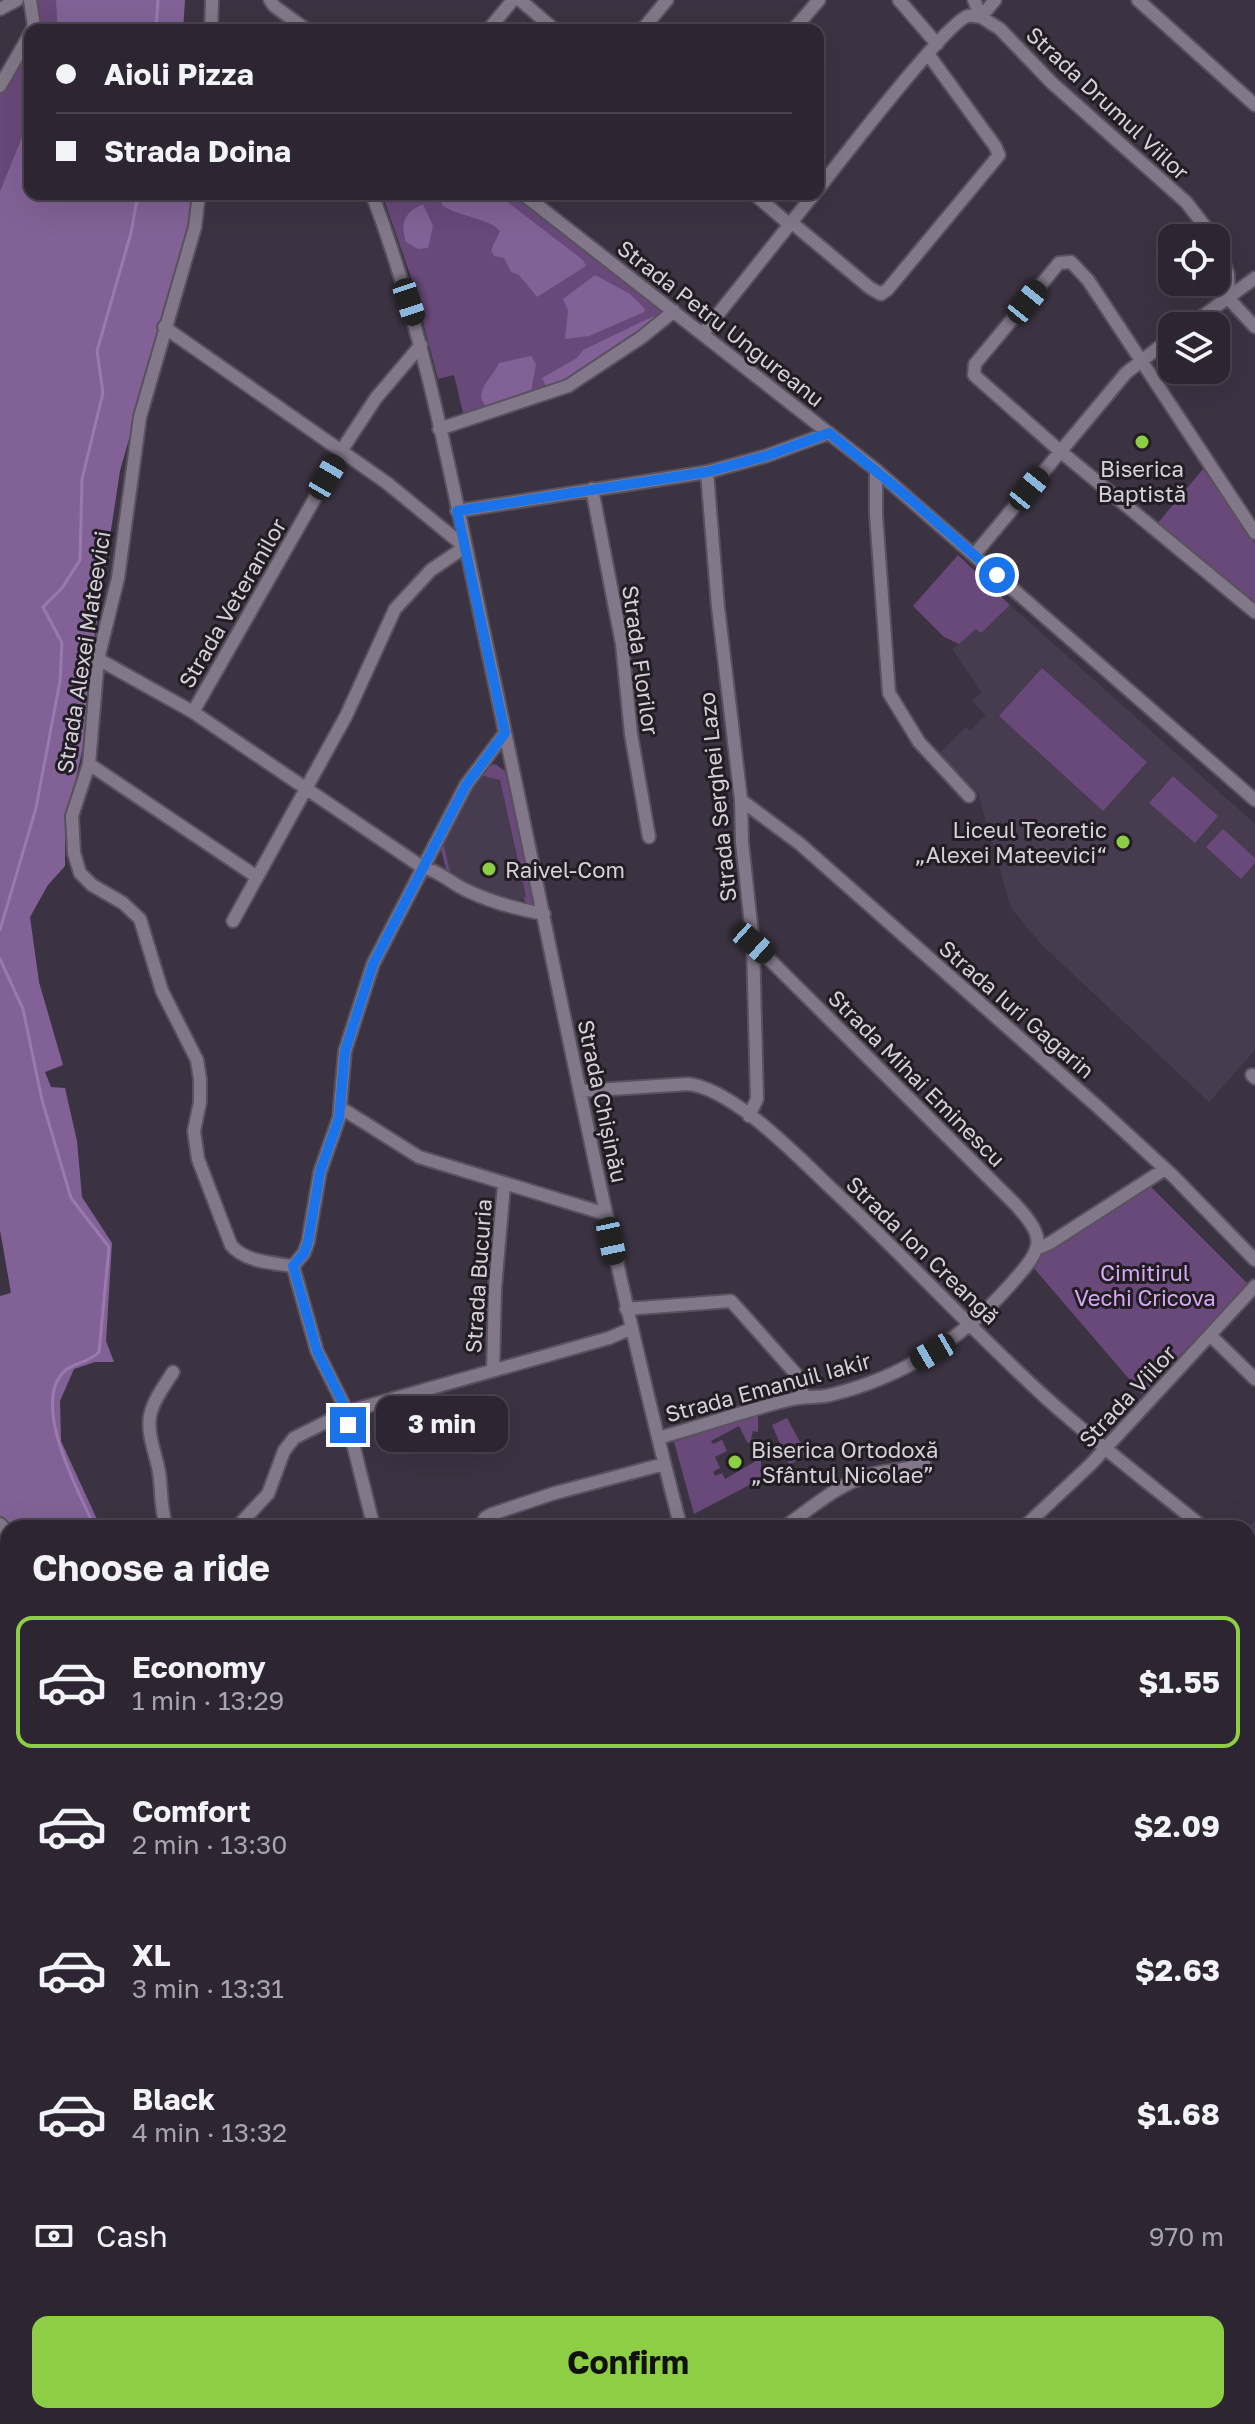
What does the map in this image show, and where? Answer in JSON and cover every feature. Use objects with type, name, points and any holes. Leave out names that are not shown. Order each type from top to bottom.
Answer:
[{"type":"street","points":[[0,9],[17,0]]},
{"type":"street","points":[[30,0],[34,24]]},
{"type":"street","points":[[211,24],[212,0]]},
{"type":"street","points":[[493,24],[513,0]]},
{"type":"street","points":[[520,0],[548,24]]},
{"type":"street","points":[[647,24],[667,0]]},
{"type":"street","points":[[798,24],[819,0]]},
{"type":"street","points":[[761,200],[881,294],[999,155],[899,0]]},
{"type":"street","name":"Strada Drumul Viilor","points":[[974,0],[981,17],[1000,29],[1052,83],[1186,202],[1203,224]]},
{"type":"street","points":[[824,182],[932,49],[959,21],[969,16],[981,17],[995,0]]},
{"type":"street","points":[[1138,0],[1255,105]]},
{"type":"street","points":[[272,3],[285,24]]},
{"type":"street","points":[[272,3],[299,24]]},
{"type":"street","points":[[0,86],[24,44]]},
{"type":"street","name":"Strada Alexei Mateevici","points":[[198,200],[195,227],[140,417],[114,601],[98,659],[89,764],[72,816],[76,864],[86,881],[133,910],[144,928],[154,973],[167,1005],[191,1044],[200,1079],[194,1141],[205,1182],[225,1233],[237,1252],[265,1262],[293,1266]]},
{"type":"street","name":"Strada Chișinău","points":[[374,200],[421,345],[630,1329],[679,1520]]},
{"type":"street","name":"Strada Petru Ungureanu","points":[[531,200],[876,470],[1255,800]]},
{"type":"street","points":[[703,333],[809,200]]},
{"type":"street","points":[[1255,533],[1088,280],[1071,262],[1059,263],[975,364],[973,371],[979,380],[1060,451],[1255,612]]},
{"type":"street","points":[[1210,312],[1255,278]]},
{"type":"street","points":[[1229,299],[1255,327]]},
{"type":"street","points":[[439,429],[568,386],[632,344],[674,311]]},
{"type":"street","points":[[164,327],[387,483],[465,547],[425,575],[395,609],[346,716],[233,921]]},
{"type":"street","name":"Strada Veteranilor","points":[[98,659],[193,712],[342,451],[376,398],[421,345]]},
{"type":"street","points":[[974,555],[1126,373],[1158,348]]},
{"type":"street","points":[[457,511],[707,472],[766,456],[829,433]]},
{"type":"street","points":[[876,470],[876,514],[889,693],[919,742],[969,796]]},
{"type":"street","name":"Strada Serghei Lazo","points":[[707,472],[753,943],[757,1099],[749,1116]]},
{"type":"street","name":"Strada Florilor","points":[[592,489],[622,644],[631,734],[649,837]]},
{"type":"street","points":[[193,712],[422,867],[441,874],[467,891],[509,907],[544,914]]},
{"type":"street","points":[[372,1520],[346,1412],[317,1351],[293,1266],[304,1253],[308,1242],[320,1172],[341,1108],[345,1051],[373,964],[466,785],[505,733]]},
{"type":"street","points":[[89,764],[257,877]]},
{"type":"street","name":"Strada Iuri Gagarin","points":[[741,800],[800,844],[1165,1169],[1255,1260]]},
{"type":"street","name":"Strada Mihai Eminescu","points":[[753,943],[1015,1204],[1036,1229],[1036,1249]]},
{"type":"street","name":"Strada Ion Creangă","points":[[580,1091],[688,1084],[702,1086],[730,1101],[814,1172],[1045,1396],[1194,1520]]},
{"type":"street","points":[[341,1108],[419,1157],[606,1214]]},
{"type":"street","points":[[1036,1249],[1165,1169]]},
{"type":"street","name":"Strada Bucuria","points":[[493,1370],[495,1288],[504,1185]]},
{"type":"street","name":"Strada Emanuil Iakir","points":[[658,1438],[804,1397],[827,1396],[904,1369],[972,1325],[1019,1275],[1036,1249]]},
{"type":"street","name":"Strada Viilor","points":[[1032,1520],[1105,1448],[1255,1286]]},
{"type":"street","points":[[626,1309],[731,1301],[796,1374],[804,1397]]},
{"type":"street","name":"Strada Bucuria","points":[[244,1520],[268,1494],[284,1451],[294,1438],[346,1412],[609,1338],[630,1329]]},
{"type":"street","points":[[1210,1335],[1255,1379]]},
{"type":"street","points":[[165,1520],[150,1418],[173,1372]]},
{"type":"street","points":[[794,1520],[838,1489],[858,1479],[924,1463]]},
{"type":"street","points":[[484,1520],[492,1514],[569,1489],[664,1464]]},
{"type":"shaded area","points":[[56,0],[185,0],[183,24],[57,24]]},
{"type":"shaded area","points":[[24,132],[24,200],[193,200],[189,226],[120,471],[91,660],[84,742],[65,829],[65,866],[48,885],[30,917],[39,982],[63,1065],[45,1072],[51,1087],[65,1088],[77,1141],[82,1197],[112,1243],[106,1341],[114,1362],[95,1362],[74,1369],[60,1401],[61,1441],[97,1520],[0,1520],[0,1296],[11,1293],[0,1230],[0,191]]},
{"type":"shaded area","points":[[442,200],[505,200],[583,260],[586,266],[537,297],[519,275],[511,272],[504,258],[494,256],[491,250],[500,231],[489,223],[442,205]]},
{"type":"shaded area","points":[[423,204],[433,226],[428,248],[418,249],[406,242],[403,230],[405,219],[411,211]]},
{"type":"shaded area","points":[[595,275],[630,294],[645,309],[644,312],[589,336],[565,339],[568,310],[563,299]]},
{"type":"shaded area","points":[[654,316],[648,326],[576,376],[547,389],[542,378],[577,358],[583,350]]},
{"type":"shaded area","points":[[531,356],[536,364],[531,392],[487,407],[481,396],[482,391],[499,363]]},
{"type":"shaded area","name":"Liceul Teoretic „Alexei Mateevici“","points":[[1010,605],[1255,824],[1255,1050],[1209,1102],[1040,943],[1011,908],[978,793],[939,754],[966,727],[970,731],[986,715],[972,701],[982,693],[952,649],[977,628],[981,632]]},
{"type":"shaded area","name":"Raivel-Com","points":[[480,774],[500,780],[526,898],[508,901],[475,890],[450,871],[443,841]]},
{"type":"green space","points":[[35,0],[56,0],[57,24],[37,24]]},
{"type":"green space","points":[[24,52],[24,132],[0,191],[0,94]]},
{"type":"green space","points":[[384,200],[522,200],[668,313],[573,381],[464,417],[454,375],[438,379],[411,277]]},
{"type":"green space","points":[[1203,469],[1255,543],[1255,605],[1156,525]]},
{"type":"green space","points":[[958,555],[1010,605],[981,633],[976,629],[959,644],[944,637],[913,606]]},
{"type":"green space","points":[[1042,668],[1147,762],[1103,811],[999,716]]},
{"type":"green space","points":[[495,764],[505,771],[533,899],[532,905],[528,906],[523,898],[526,897],[500,780],[480,775],[443,841],[450,871],[447,872],[438,839],[485,767]]},
{"type":"green space","points":[[1173,776],[1218,816],[1195,843],[1149,803]]},
{"type":"green space","points":[[1223,829],[1255,858],[1255,863],[1241,879],[1206,847]]},
{"type":"green space","name":"Cimitirul Vechi Cricova","points":[[1146,1186],[1151,1187],[1249,1285],[1142,1394],[1032,1266],[1034,1258]]},
{"type":"green space","points":[[758,1415],[758,1432],[753,1431],[751,1438],[756,1439],[752,1444],[747,1442],[739,1426],[711,1441],[713,1444],[722,1440],[727,1451],[715,1457],[720,1468],[713,1472],[715,1476],[722,1473],[725,1479],[761,1458],[761,1479],[694,1514],[674,1442]]},
{"type":"green space","points":[[787,1418],[807,1455],[789,1465],[772,1425]]},
{"type":"waterway","points":[[156,24],[158,0]]},
{"type":"waterway","points":[[0,930],[36,808],[60,681],[62,643],[43,607],[62,588],[80,560],[82,479],[103,393],[97,351],[131,233],[137,200]]},
{"type":"waterway","points":[[0,959],[23,1009],[42,1100],[71,1198],[109,1247],[99,1352],[66,1370],[56,1384],[52,1403],[61,1448],[91,1520]]},
{"type":"place","name":"Biserica Baptistă","points":[[1142,442]]},
{"type":"place","name":"Liceul Teoretic „Alexei Mateevici“","points":[[1123,842]]},
{"type":"place","name":"Raivel-Com","points":[[489,869]]},
{"type":"place","name":"Biserica Ortodoxă „Sfântul Nicolae”","points":[[735,1462]]},
{"type":"route","points":[[348,1425],[343,1403],[310,1331],[293,1266],[304,1253],[308,1242],[320,1172],[341,1108],[345,1051],[373,964],[466,785],[505,733],[457,511],[707,472],[766,456],[829,433],[997,575]]}]
